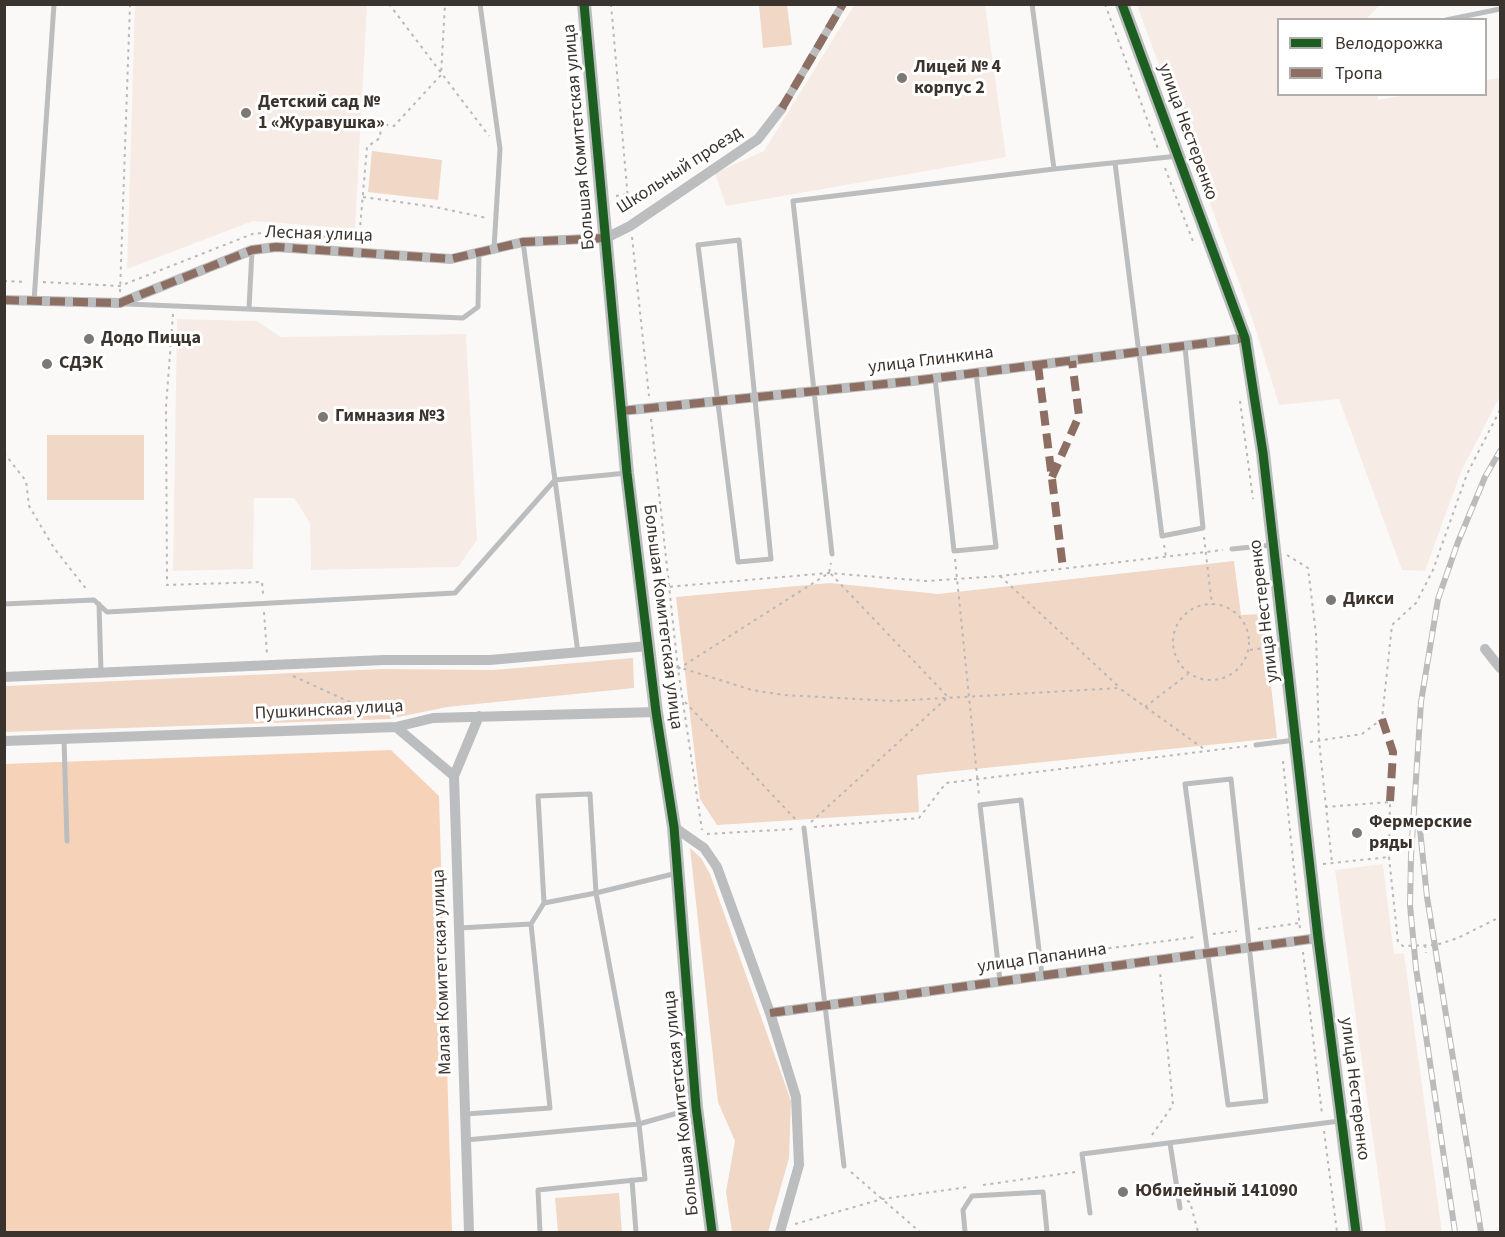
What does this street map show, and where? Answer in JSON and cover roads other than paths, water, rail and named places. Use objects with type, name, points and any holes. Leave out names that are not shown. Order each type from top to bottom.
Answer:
[{"type":"street","name":"Большая Комитетская улица","points":[[584,4],[627,473],[656,712],[674,827],[696,1107],[712,1233]]},
{"type":"street","name":"Школьный проезд","points":[[606,238],[630,226],[758,139],[782,108],[843,4]]},
{"type":"street","name":"улица Нестеренко","points":[[1122,4],[1245,338],[1302,741],[1310,866],[1356,1233]]},
{"type":"street","name":"Лесная улица","points":[[4,300],[120,303],[252,250],[276,247],[451,259],[523,242],[606,238]]},
{"type":"street","name":"улица Глинкина","points":[[621,411],[935,378],[1245,338]]},
{"type":"street","points":[[4,677],[384,660],[490,660],[648,646]]},
{"type":"street","points":[[1485,649],[1500,668]]},
{"type":"street","name":"Пушкинская улица","points":[[4,741],[396,727],[433,718],[656,712]]},
{"type":"street","name":"Малая Комитетская улица","points":[[469,1233],[454,776],[479,716]]},
{"type":"street","points":[[396,727],[454,776]]},
{"type":"street","points":[[674,827],[704,849],[717,867],[770,1012],[796,1097],[799,1122],[799,1165],[780,1230]]},
{"type":"street","name":"улица Папанина","points":[[770,1012],[1318,938]]},
{"type":"lane","points":[[34,301],[54,4]]},
{"type":"lane","points":[[480,4],[500,149],[494,250]]},
{"type":"lane","points":[[1032,4],[1054,169]]},
{"type":"lane","points":[[1456,18],[1500,9]]},
{"type":"lane","points":[[832,554],[793,201],[1178,156]]},
{"type":"lane","points":[[1114,163],[1162,536],[1203,528],[1185,346]]},
{"type":"lane","points":[[739,240],[755,398],[771,559],[738,562],[698,245],[739,240]]},
{"type":"lane","points":[[523,242],[578,653]]},
{"type":"lane","points":[[249,309],[252,250]]},
{"type":"lane","points":[[120,303],[463,318],[478,307],[479,254]]},
{"type":"lane","points":[[935,378],[954,551],[996,547],[976,373]]},
{"type":"lane","points":[[4,604],[97,602],[106,612],[455,593],[555,480],[627,473]]},
{"type":"lane","points":[[1232,549],[1273,544]]},
{"type":"lane","points":[[97,602],[101,674]]},
{"type":"lane","points":[[64,739],[67,842]]},
{"type":"lane","points":[[1256,745],[1302,741]]},
{"type":"lane","points":[[1231,779],[1250,947],[1266,1101],[1228,1106],[1185,784],[1231,779]]},
{"type":"lane","points":[[464,1114],[550,1108],[531,924],[544,903],[538,796],[590,794],[597,893],[639,1124],[645,1179],[538,1190],[540,1233]]},
{"type":"lane","points":[[1000,981],[980,805],[1021,800],[1042,975]]},
{"type":"lane","points":[[804,828],[844,1166]]},
{"type":"lane","points":[[544,903],[597,893],[677,873]]},
{"type":"lane","points":[[459,928],[531,924]]},
{"type":"lane","points":[[466,1140],[639,1124],[696,1107]]},
{"type":"lane","points":[[1090,1214],[1082,1154],[1342,1121]]},
{"type":"lane","points":[[1170,1143],[1180,1208]]},
{"type":"lane","points":[[632,1180],[636,1233]]},
{"type":"lane","points":[[965,1233],[963,1210],[972,1196],[1043,1192],[1047,1233]]},
{"type":"railway","points":[[1455,1232],[1416,968],[1410,905],[1411,856],[1421,702],[1438,599],[1458,542],[1485,477],[1500,451]]},
{"type":"railway","points":[[1419,820],[1427,897],[1481,1232]]},
{"type":"place","name":"Лицей № 4 корпус 2","points":[[902,78]]},
{"type":"place","name":"Детский сад № 1 «Журавушка»","points":[[246,113]]},
{"type":"place","name":"Додо Пицца","points":[[89,339]]},
{"type":"place","name":"СДЭК","points":[[47,364]]},
{"type":"place","name":"Гимназия №3","points":[[323,417]]},
{"type":"place","name":"Дикси","points":[[1331,600]]},
{"type":"place","name":"Фермерские ряды","points":[[1357,833]]},
{"type":"place","name":"Юбилейный 141090","points":[[1123,1192]]}]
